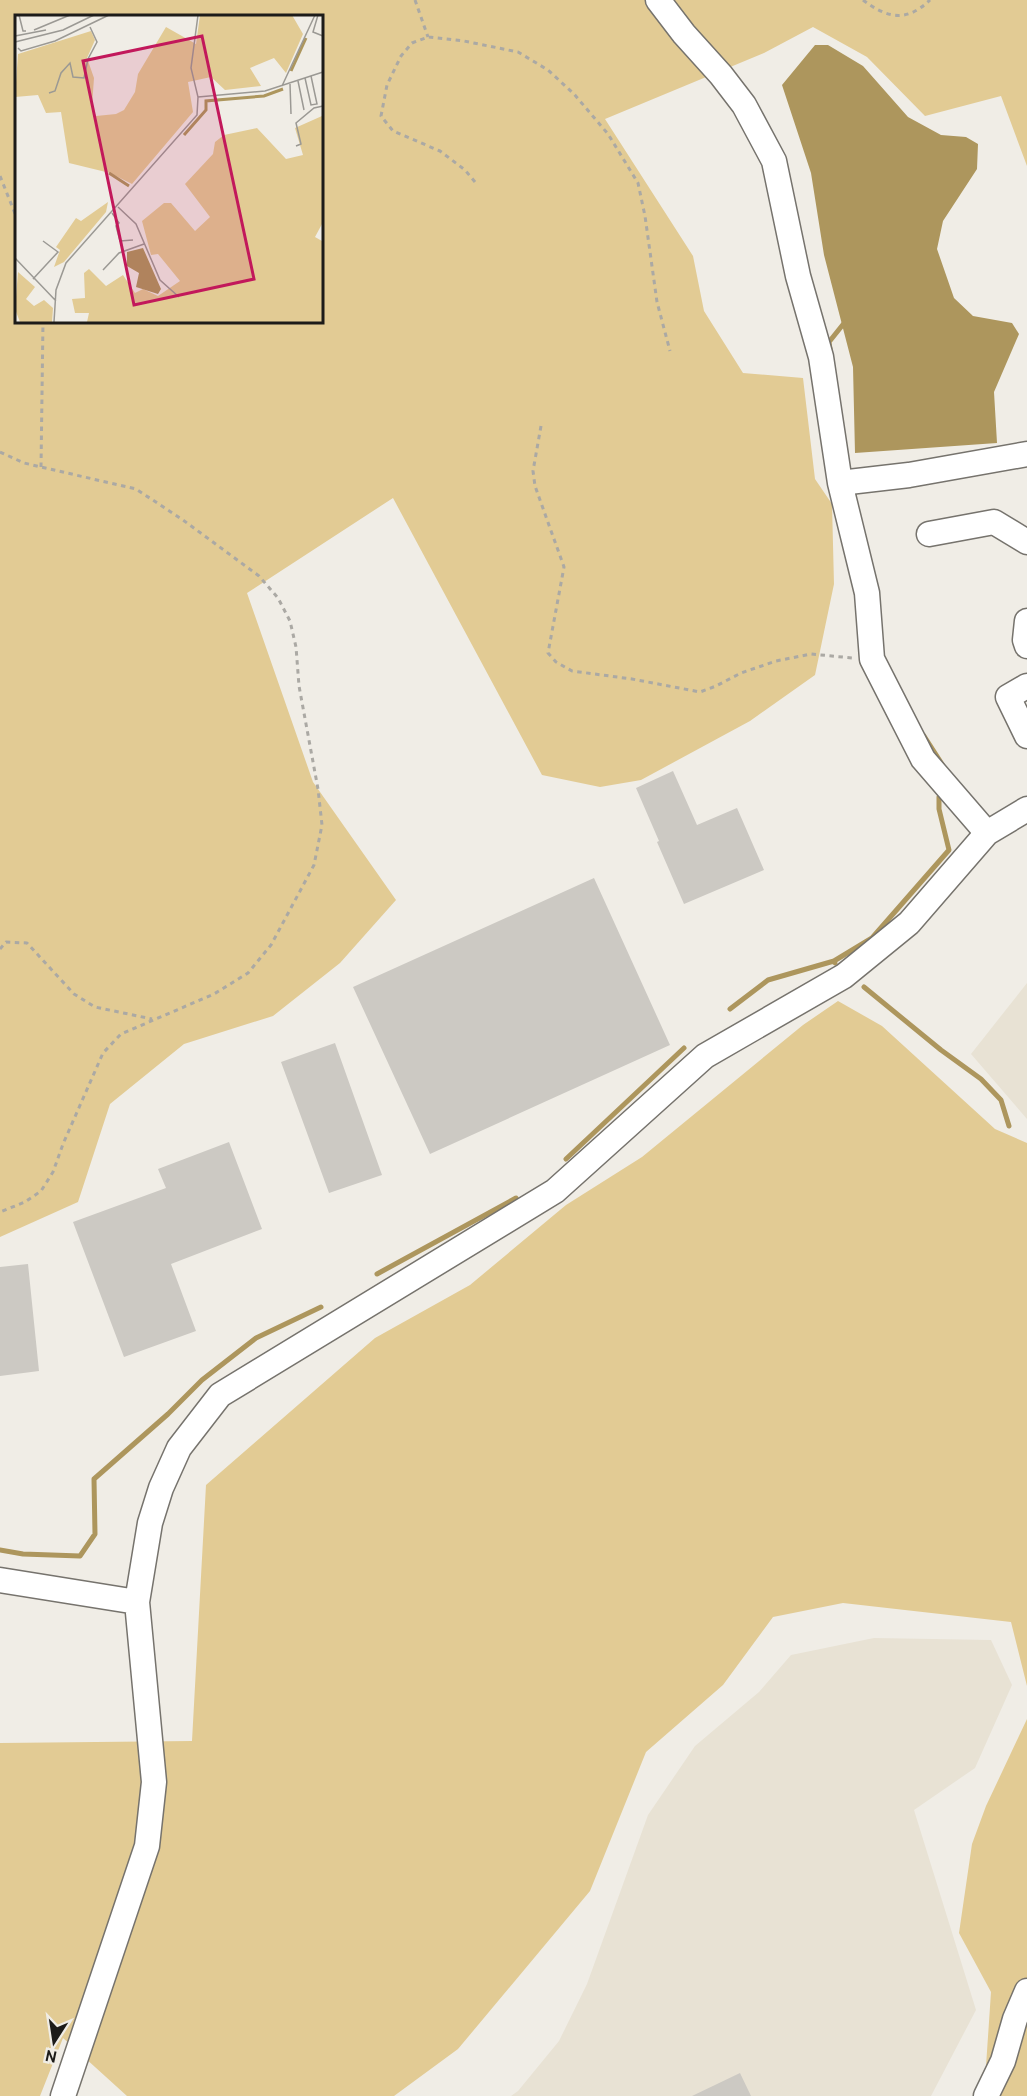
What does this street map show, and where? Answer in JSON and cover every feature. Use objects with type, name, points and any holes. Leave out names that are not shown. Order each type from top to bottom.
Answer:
[{"type":"street","points":[[658,0],[744,105],[774,161],[798,276],[821,357],[840,483],[867,593],[872,659],[923,759],[987,833]]},
{"type":"street","points":[[840,483],[909,475],[1027,454]]},
{"type":"street","points":[[929,534],[994,522],[1027,542]]},
{"type":"street","points":[[1027,621],[1025,640],[1027,646]]},
{"type":"street","points":[[1027,686],[1008,698],[1027,736]]},
{"type":"street","points":[[63,2096],[147,1846],[154,1782],[137,1602],[150,1523],[161,1488],[179,1448],[220,1395],[555,1191],[705,1056],[844,976],[909,923],[987,833],[1027,809]]},
{"type":"street","points":[[0,1580],[137,1602]]},
{"type":"street","points":[[986,2096],[1003,2061],[1015,2019],[1027,1991]]},
{"type":"path","points":[[415,0],[428,37]]},
{"type":"path","points":[[863,0],[881,13],[895,16],[919,10],[930,0]]},
{"type":"path","points":[[476,182],[465,170],[440,151],[393,131],[381,116],[387,85],[401,56],[412,43],[428,37],[464,41],[518,52],[548,70],[574,94],[608,134],[638,183],[657,302],[670,351]]},
{"type":"path","points":[[0,176],[15,214]]},
{"type":"path","points":[[41,467],[43,322]]},
{"type":"path","points":[[541,426],[534,471],[535,486],[564,567],[548,652],[556,662],[572,671],[632,679],[700,692],[716,687],[741,673],[776,661],[811,654],[872,659]]},
{"type":"path","points":[[0,452],[24,463],[136,489],[183,520],[259,576],[278,598],[290,621],[296,647],[299,686],[318,789],[322,825],[314,865],[270,945],[248,973],[214,994],[121,1034],[103,1053],[53,1172],[41,1191],[25,1202],[0,1212]]},
{"type":"path","points":[[0,950],[6,942],[27,943],[74,994],[95,1007],[154,1019]]},
{"type":"shaded area","points":[[0,0],[1027,0],[1027,166],[1001,96],[925,116],[867,57],[813,27],[764,53],[605,119],[693,256],[704,311],[743,373],[803,378],[815,479],[832,504],[834,584],[815,675],[750,721],[641,780],[600,787],[542,775],[393,498],[247,593],[313,782],[396,900],[340,963],[273,1016],[184,1044],[110,1104],[78,1202],[0,1237]]},
{"type":"shaded area","points":[[815,45],[828,45],[863,66],[908,117],[941,135],[966,137],[978,144],[977,169],[943,221],[937,249],[954,298],[973,316],[1012,323],[1019,334],[994,392],[997,443],[855,453],[853,367],[824,255],[811,173],[782,85]]},
{"type":"shaded area","points":[[1027,983],[1027,1119],[971,1054]]},
{"type":"shaded area","points":[[838,1001],[882,1026],[995,1129],[1027,1143],[1027,1686],[1011,1622],[843,1603],[773,1617],[723,1685],[646,1752],[590,1891],[458,2049],[394,2096],[127,2096],[63,2038],[40,2096],[0,2096],[0,1743],[192,1741],[206,1485],[375,1338],[470,1285],[566,1205],[642,1157],[803,1025]]},
{"type":"shaded area","points":[[874,1638],[991,1640],[1012,1685],[975,1768],[914,1810],[976,2010],[931,2096],[511,2096],[518,2091],[559,2041],[587,1984],[648,1815],[695,1746],[759,1692],[791,1655]]},
{"type":"shaded area","points":[[1027,1719],[1027,2096],[984,2096],[991,1992],[959,1933],[972,1844],[986,1806]]},
{"type":"building","points":[[673,771],[697,825],[737,808],[764,870],[684,904],[636,788]]},
{"type":"building","points":[[594,878],[670,1045],[430,1154],[353,987]]},
{"type":"building","points":[[335,1043],[382,1175],[329,1193],[281,1062]]},
{"type":"building","points":[[229,1142],[262,1229],[171,1264],[196,1331],[124,1357],[73,1222],[166,1188],[158,1169]]},
{"type":"building","points":[[28,1264],[39,1371],[0,1376],[0,1267]]},
{"type":"building","points":[[740,2073],[751,2096],[692,2096]]},
{"type":"waterway","points":[[830,349],[829,342],[845,322]]},
{"type":"waterway","points":[[924,736],[942,764]]},
{"type":"waterway","points":[[834,961],[872,938],[949,850],[939,809],[939,797]]},
{"type":"waterway","points":[[730,1009],[768,980],[834,961],[835,963]]},
{"type":"waterway","points":[[864,987],[941,1050],[981,1079],[1001,1100],[1009,1126]]},
{"type":"waterway","points":[[566,1159],[684,1048]]},
{"type":"waterway","points":[[377,1274],[516,1198]]},
{"type":"waterway","points":[[0,1550],[23,1554],[80,1556],[95,1534],[94,1479],[168,1414],[202,1380],[256,1338],[321,1307]]}]
